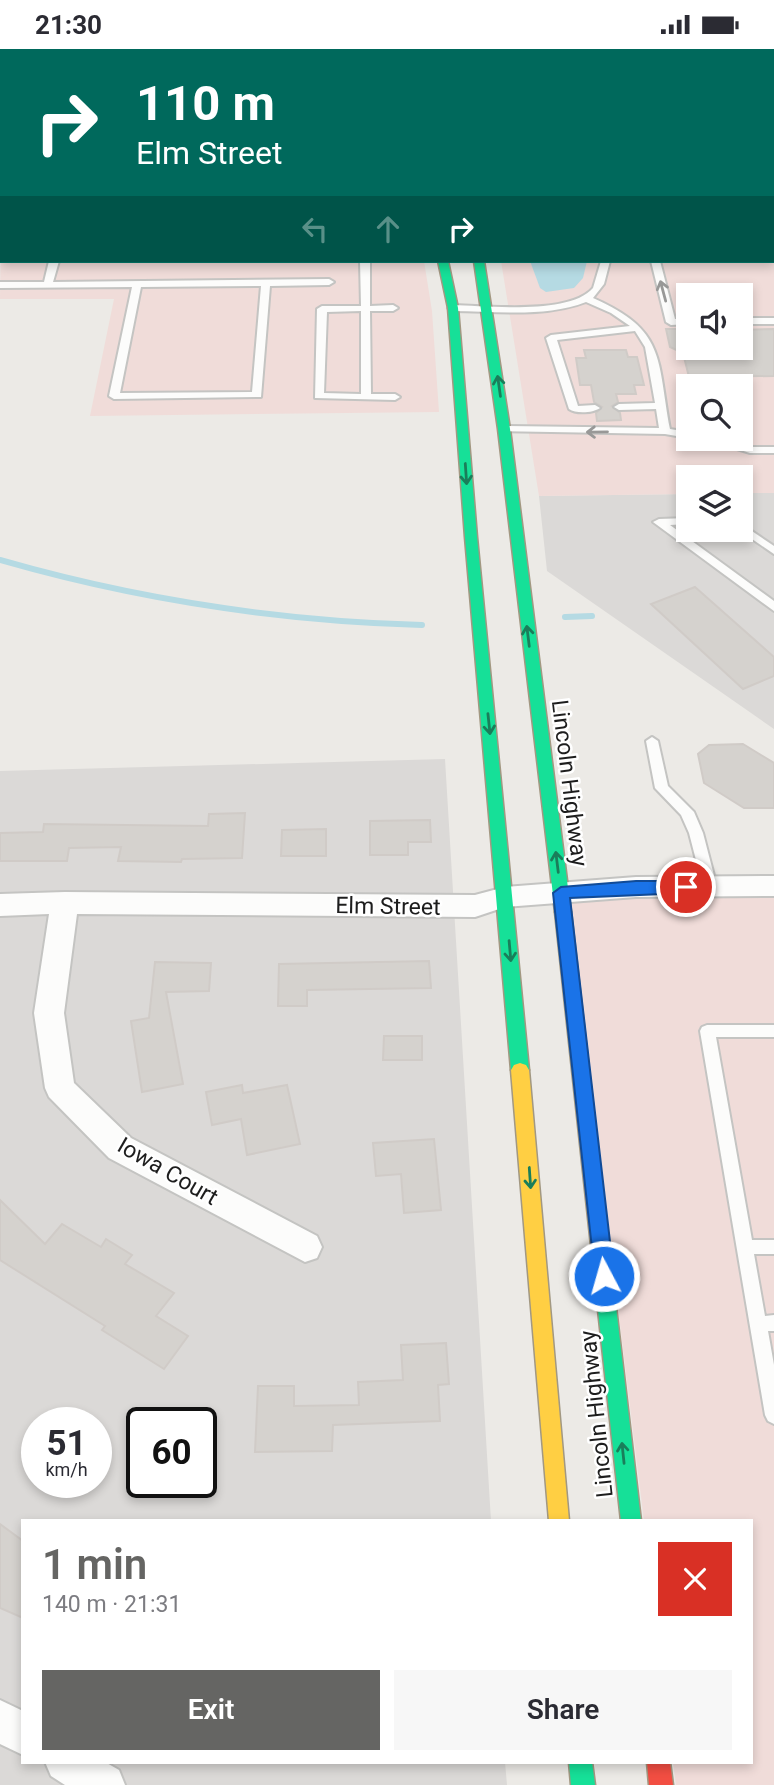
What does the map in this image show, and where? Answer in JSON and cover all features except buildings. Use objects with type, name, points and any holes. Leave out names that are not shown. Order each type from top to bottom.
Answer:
[{"type":"main road","name":"Lincoln Highway","points":[[443,263],[453,308],[559,1519]]},
{"type":"main road","name":"Lincoln Highway","points":[[479,263],[505,429],[561,893],[631,1519]]},
{"type":"main road","points":[[580,1764],[583,1785]]},
{"type":"main road","points":[[659,1764],[661,1785]]},
{"type":"street","name":"Elm Street","points":[[0,905],[65,903],[475,907],[505,897],[636,887],[774,886]]},
{"type":"street","name":"Iowa Court","points":[[65,903],[48,1013],[60,1089],[121,1148],[305,1247]]},
{"type":"street","points":[[0,1720],[21,1734]]},
{"type":"street","points":[[68,1764],[104,1785]]},
{"type":"lane","points":[[48,285],[54,263]]},
{"type":"lane","points":[[365,263],[366,397]]},
{"type":"lane","points":[[453,308],[567,306],[586,298],[600,285],[605,263]]},
{"type":"lane","points":[[656,263],[671,322],[676,322]]},
{"type":"lane","points":[[0,285],[329,282]]},
{"type":"lane","points":[[137,284],[114,396],[257,395],[266,283]]},
{"type":"lane","points":[[586,298],[622,314],[639,328],[650,347],[665,431]]},
{"type":"lane","points":[[393,308],[322,309],[320,396],[395,397]]},
{"type":"lane","points":[[753,321],[774,321]]},
{"type":"lane","points":[[595,408],[574,409],[551,338],[639,328]]},
{"type":"lane","points":[[619,407],[659,406]]},
{"type":"lane","points":[[505,429],[676,433]]},
{"type":"lane","points":[[753,450],[774,450]]},
{"type":"lane","points":[[676,521],[659,522],[676,535]]},
{"type":"lane","points":[[753,536],[774,551]]},
{"type":"lane","points":[[686,542],[774,607]]},
{"type":"lane","points":[[652,741],[662,789],[687,812],[696,833],[710,887]]},
{"type":"lane","points":[[774,1031],[707,1031],[745,1247],[766,1324],[774,1415]]},
{"type":"lane","points":[[745,1247],[774,1247]]},
{"type":"shaded area","points":[[0,263],[424,263],[432,311],[439,412],[90,416],[114,299],[0,299]]},
{"type":"shaded area","points":[[501,263],[774,263],[774,493],[753,493],[753,465],[676,465],[676,494],[539,496]]},
{"type":"shaded area","points":[[753,493],[774,493],[774,729],[547,571],[539,496],[676,494],[676,542],[753,542]]},
{"type":"shaded area","points":[[445,759],[491,1519],[21,1519],[21,1764],[505,1764],[507,1785],[0,1785],[0,771]]},
{"type":"shaded area","points":[[774,894],[774,1785],[676,1785],[673,1764],[753,1764],[753,1519],[644,1519],[568,899]]},
{"type":"water","points":[[531,263],[587,263],[583,278],[574,288],[546,292],[540,288]]},
{"type":"waterway","points":[[0,560],[104,586],[209,606],[315,619],[422,625]]},
{"type":"waterway","points":[[565,617],[592,616]]},
{"type":"traffic: fast","points":[[443,263],[453,308],[471,537],[520,1070]]},
{"type":"traffic: fast","points":[[479,263],[504,429],[563,912]]},
{"type":"traffic: fast","points":[[602,1264],[631,1519]]},
{"type":"traffic: fast","points":[[580,1764],[583,1785]]},
{"type":"traffic: slow","points":[[520,1070],[559,1519]]},
{"type":"traffic: jam","points":[[563,912],[602,1264]]},
{"type":"traffic: jam","points":[[658,1764],[661,1785]]},
{"type":"route","points":[[604,1276],[561,893],[636,887],[686,887]]}]
